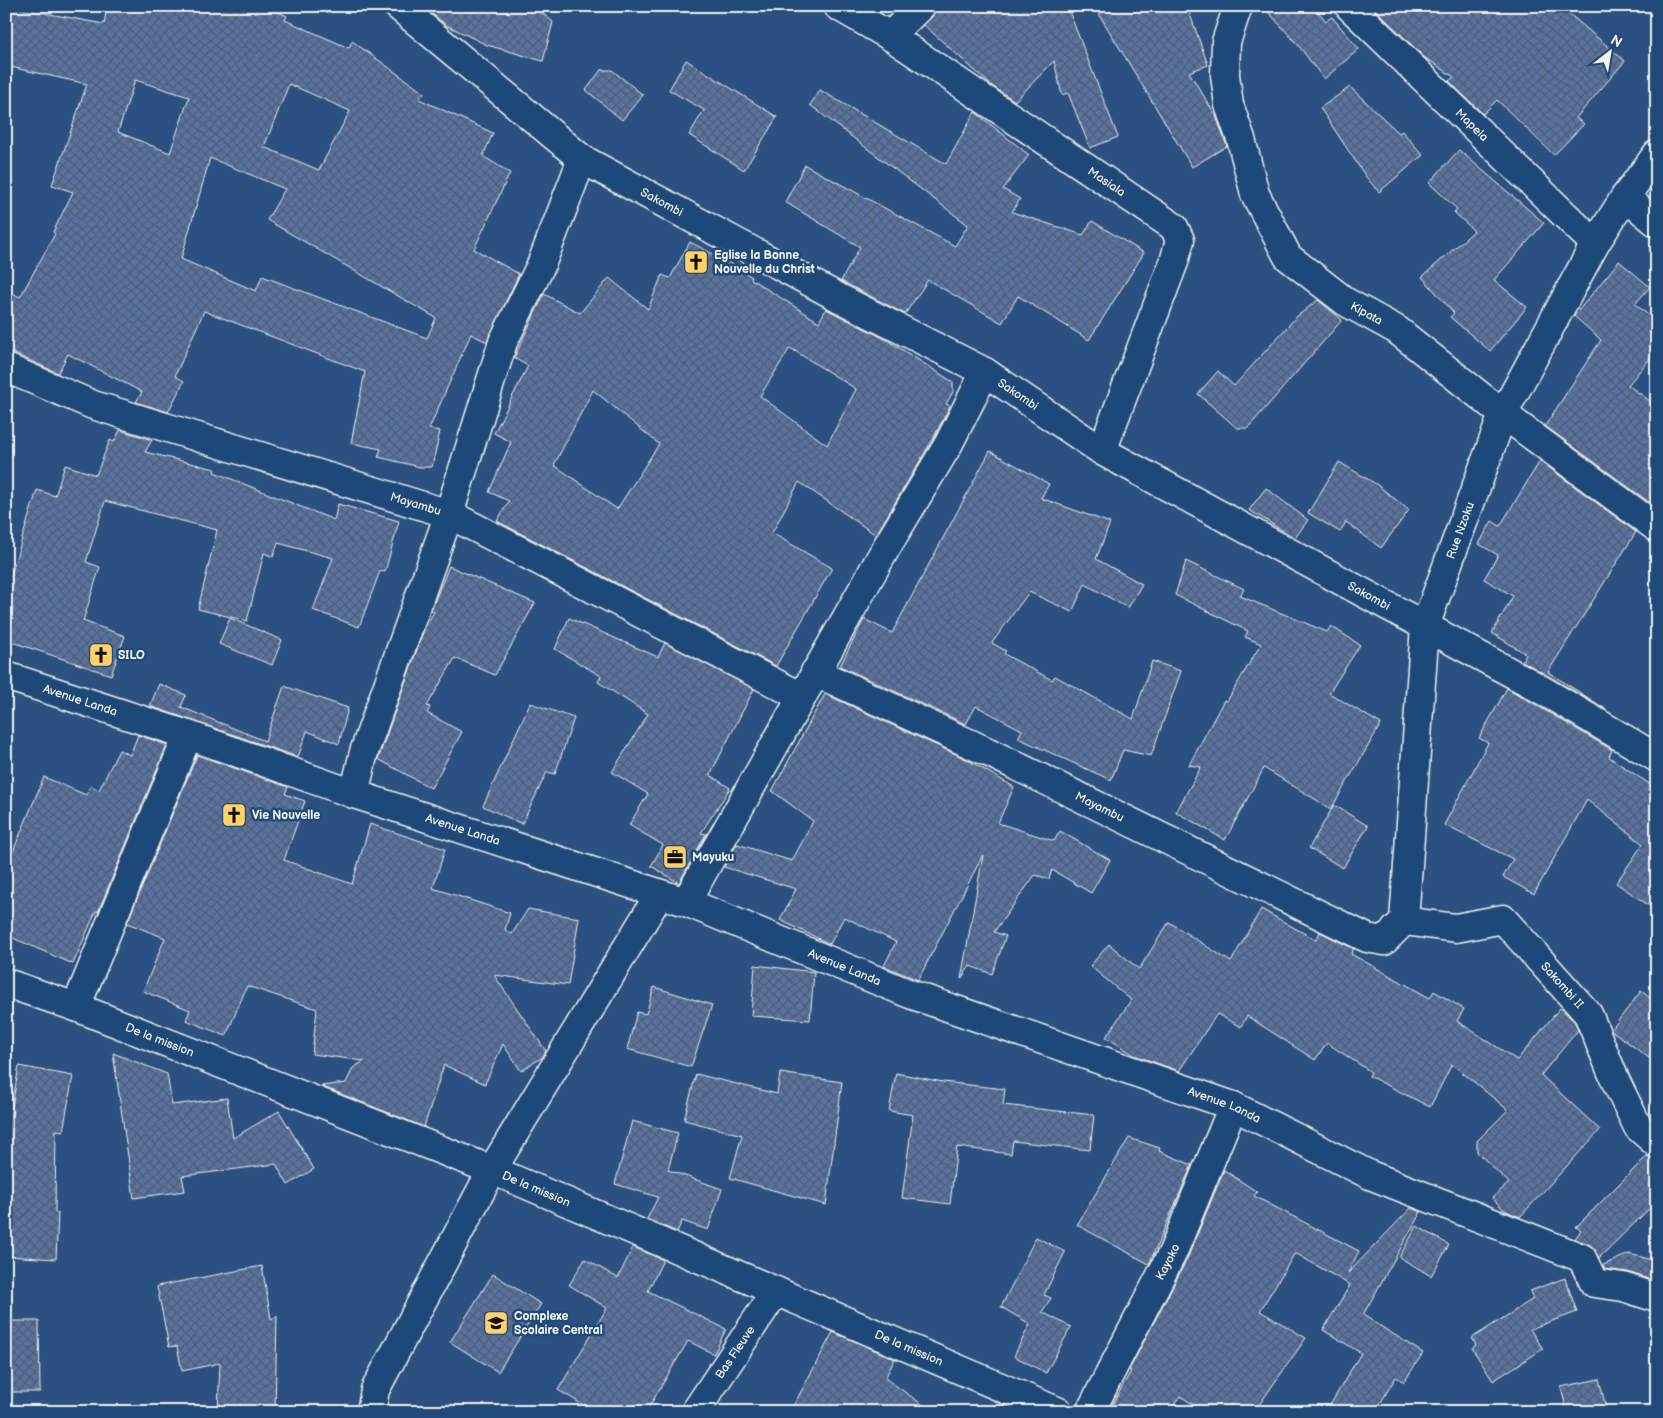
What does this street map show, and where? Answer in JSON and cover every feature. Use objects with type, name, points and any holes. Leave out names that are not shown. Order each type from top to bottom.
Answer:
[{"type":"street","name":"Sakombi","points":[[398,6],[582,159],[845,301],[985,372],[1102,451],[1530,683],[1657,758]]},
{"type":"street","name":"Masiala","points":[[838,6],[890,36],[1174,227],[1180,240],[1174,262],[1102,451]]},
{"type":"street","points":[[890,36],[921,6]]},
{"type":"street","name":"Kipata","points":[[1238,6],[1226,42],[1225,75],[1230,105],[1255,194],[1288,257],[1346,302],[1397,330],[1503,414],[1657,528]]},
{"type":"street","name":"Mapela","points":[[1350,6],[1595,244]]},
{"type":"street","name":"Rue Nzoku","points":[[1404,921],[1425,626],[1503,414],[1595,244],[1625,197],[1657,154]]},
{"type":"street","points":[[354,794],[364,752],[449,514],[503,342],[540,265],[582,159]]},
{"type":"street","points":[[1625,197],[1657,223]]},
{"type":"street","name":"Mayambu","points":[[6,368],[94,405],[449,514],[802,696]]},
{"type":"street","points":[[686,902],[815,672],[948,445],[985,372]]},
{"type":"street","name":"Mayambu","points":[[815,672],[988,752],[1367,938],[1384,941],[1404,921]]},
{"type":"street","name":"Avenue Landa","points":[[6,676],[188,735],[354,794],[686,902],[910,994],[1233,1106],[1370,1175],[1582,1258],[1594,1283],[1623,1287],[1657,1298]]},
{"type":"street","points":[[76,1007],[188,735]]},
{"type":"street","points":[[371,1412],[374,1390],[492,1170],[660,895]]},
{"type":"street","name":"Sakombi II","points":[[1404,921],[1456,928],[1504,919],[1588,1014],[1616,1082],[1638,1128],[1657,1144]]},
{"type":"street","name":"De la mission","points":[[6,983],[76,1007],[492,1170],[1060,1412]]},
{"type":"street","name":"Kayoko","points":[[1090,1412],[1173,1252],[1233,1106]]},
{"type":"street","name":"Bas Fleuve","points":[[695,1412],[776,1291]]},
{"type":"building","points":[[6,6],[104,24],[107,6],[265,6],[287,16],[285,20],[349,48],[352,41],[424,93],[419,99],[493,133],[483,156],[510,173],[474,249],[519,274],[487,342],[471,334],[429,429],[440,431],[432,467],[420,467],[378,457],[381,449],[351,443],[365,372],[204,311],[175,376],[184,381],[168,412],[136,402],[142,392],[68,354],[58,373],[6,350],[6,290],[20,297],[55,234],[53,232],[73,192],[52,185],[87,84],[6,66]],"holes":[[[135,80],[189,97],[170,153],[118,132]],[[289,84],[350,111],[319,170],[264,147]],[[210,158],[285,189],[267,220],[436,318],[427,338],[262,276],[256,291],[181,259]]]},
{"type":"building","points":[[423,6],[534,6],[553,22],[543,61],[487,45],[446,25]]},
{"type":"building","points":[[938,6],[1067,6],[1118,137],[1090,148],[1068,93],[1062,95],[1054,61],[1015,101],[992,86],[924,25],[932,17]]},
{"type":"building","points":[[1094,6],[1187,6],[1208,65],[1189,72],[1216,116],[1227,146],[1192,167]]},
{"type":"building","points":[[1263,6],[1313,6],[1326,21],[1332,17],[1359,49],[1324,79],[1298,45]]},
{"type":"building","points":[[1372,6],[1560,6],[1625,61],[1576,118],[1584,124],[1554,155],[1497,100],[1483,114],[1449,81],[1454,77],[1424,57]]},
{"type":"building","points":[[686,60],[777,117],[744,170],[689,135],[704,110],[669,90]]},
{"type":"building","points":[[601,70],[612,70],[643,95],[622,120],[586,90]]},
{"type":"building","points":[[1350,87],[1399,133],[1402,131],[1423,155],[1379,192],[1366,177],[1320,108]]},
{"type":"building","points":[[820,90],[946,164],[975,112],[1029,155],[1003,189],[1020,199],[1012,212],[1083,235],[1092,221],[1144,253],[1089,340],[1018,296],[1002,323],[928,280],[905,314],[841,281],[860,247],[785,202],[805,165],[955,246],[968,225],[810,105]]},
{"type":"building","points":[[1459,150],[1544,223],[1494,280],[1527,307],[1490,351],[1450,317],[1454,313],[1422,277],[1474,231],[1454,212],[1457,209],[1429,183]]},
{"type":"building","points":[[690,242],[730,263],[752,277],[751,279],[819,322],[826,309],[887,340],[953,382],[953,392],[946,404],[950,406],[934,437],[876,535],[799,482],[772,533],[832,568],[776,666],[497,521],[509,501],[489,492],[511,442],[494,433],[528,366],[514,358],[544,294],[580,313],[609,278],[648,309],[662,275],[670,278]],"holes":[[[790,348],[856,389],[827,445],[760,396]],[[593,390],[659,444],[617,509],[554,465]]]},
{"type":"building","points":[[1619,261],[1650,287],[1635,304],[1657,322],[1657,350],[1628,385],[1657,406],[1657,499],[1653,505],[1545,426],[1601,340],[1574,316]]},
{"type":"building","points":[[1318,300],[1342,320],[1248,428],[1237,428],[1198,394],[1218,371],[1234,386],[1296,317]]},
{"type":"building","points":[[120,430],[152,440],[145,452],[215,469],[214,472],[334,520],[338,504],[399,521],[385,572],[380,571],[359,627],[313,610],[333,558],[278,543],[273,557],[264,553],[247,621],[198,609],[217,530],[105,501],[86,562],[100,567],[83,621],[125,636],[111,675],[6,640],[6,591],[37,490],[55,496],[65,465],[96,475],[110,440],[114,442]]},
{"type":"building","points":[[990,451],[1049,484],[1041,498],[1110,523],[1096,559],[1142,584],[1128,608],[1085,584],[1072,612],[1029,592],[992,643],[1006,651],[1004,654],[1052,680],[1055,676],[1133,719],[1152,661],[1181,671],[1151,756],[1123,750],[1111,780],[1018,738],[1022,730],[976,706],[966,724],[840,666],[864,619],[892,633]]},
{"type":"building","points":[[1540,461],[1636,532],[1548,672],[1607,710],[1522,661],[1526,654],[1492,633],[1513,596],[1484,579],[1498,555],[1479,544],[1492,521],[1500,526]]},
{"type":"building","points":[[1339,462],[1376,484],[1409,510],[1381,548],[1346,522],[1340,532],[1308,513]]},
{"type":"building","points":[[1266,488],[1308,520],[1295,538],[1249,510]]},
{"type":"building","points":[[1186,561],[1244,589],[1240,596],[1327,632],[1331,626],[1360,645],[1329,693],[1381,724],[1331,809],[1264,768],[1225,840],[1176,812],[1201,767],[1189,765],[1224,700],[1227,701],[1261,644],[1245,637],[1248,631],[1175,595]]},
{"type":"building","points":[[449,566],[535,603],[495,675],[455,658],[427,706],[430,707],[427,713],[462,732],[431,788],[378,759],[425,627],[434,612],[431,610]]},
{"type":"building","points":[[230,618],[282,640],[272,665],[219,644]]},
{"type":"building","points":[[569,618],[658,657],[665,643],[754,689],[710,775],[730,788],[701,833],[706,834],[679,883],[651,866],[663,845],[629,825],[648,794],[612,772],[648,714],[598,682],[601,676],[555,649]]},
{"type":"building","points":[[159,684],[186,695],[181,707],[265,741],[284,686],[348,708],[339,744],[307,731],[298,757],[150,706]]},
{"type":"building","points":[[1507,688],[1612,750],[1609,757],[1657,789],[1657,911],[1616,883],[1643,844],[1587,800],[1534,894],[1503,877],[1513,859],[1444,825],[1488,743],[1479,738]]},
{"type":"building","points":[[825,694],[966,759],[1014,787],[998,823],[1054,841],[1060,831],[1110,860],[1091,893],[1052,870],[1049,879],[1035,875],[994,932],[1006,936],[992,974],[970,966],[961,979],[983,855],[918,980],[884,966],[896,942],[844,917],[830,944],[780,920],[796,889],[724,867],[737,844],[792,861],[813,821],[772,791]]},
{"type":"building","points":[[530,703],[574,718],[555,774],[547,772],[522,824],[483,806]]},
{"type":"building","points":[[138,735],[167,745],[98,912],[96,911],[73,964],[6,935],[6,868],[44,777],[86,795],[91,786],[99,790],[119,750],[130,755]]},
{"type":"building","points":[[197,755],[288,787],[285,794],[305,801],[284,860],[352,884],[370,824],[445,849],[433,888],[510,913],[505,930],[512,934],[528,909],[579,918],[568,985],[494,975],[546,1051],[543,1057],[521,1071],[503,1044],[485,1084],[444,1065],[424,1127],[321,1086],[346,1083],[353,1068],[364,1061],[312,1054],[317,1009],[247,986],[226,1036],[186,1020],[190,1010],[143,991],[165,938],[127,923]]},
{"type":"building","points":[[1334,805],[1368,826],[1343,868],[1309,848]]},
{"type":"building","points":[[1261,909],[1316,940],[1320,932],[1354,949],[1351,954],[1430,998],[1434,991],[1464,1009],[1457,1021],[1517,1060],[1560,1008],[1575,1022],[1578,1030],[1541,1075],[1600,1130],[1520,1217],[1504,1210],[1492,1198],[1509,1183],[1477,1152],[1477,1141],[1508,1110],[1452,1064],[1430,1107],[1369,1076],[1371,1072],[1327,1043],[1315,1060],[1247,1016],[1241,1027],[1217,1014],[1179,1071],[1134,1055],[1106,1037],[1131,1000],[1090,966],[1109,944],[1139,969],[1169,922],[1231,962]]},
{"type":"building","points":[[755,965],[814,972],[810,1020],[751,1016]]},
{"type":"building","points":[[654,987],[712,1005],[691,1067],[627,1049],[637,1012],[646,1014]]},
{"type":"building","points":[[1641,991],[1657,1003],[1657,1064],[1611,1030]]},
{"type":"building","points":[[113,1053],[167,1074],[172,1105],[227,1098],[233,1138],[279,1111],[314,1169],[288,1185],[276,1164],[182,1176],[185,1191],[134,1198]]},
{"type":"building","points":[[19,1066],[73,1076],[63,1131],[56,1130],[55,1213],[58,1213],[56,1259],[6,1256],[10,1118]]},
{"type":"building","points":[[780,1073],[842,1082],[826,1205],[730,1178],[742,1135],[684,1120],[696,1074],[777,1094]]},
{"type":"building","points":[[896,1073],[943,1082],[1005,1089],[1003,1105],[1094,1115],[1090,1150],[1013,1141],[1011,1154],[957,1147],[950,1204],[902,1198],[913,1115],[889,1111]]},
{"type":"building","points":[[632,1121],[678,1133],[668,1170],[722,1189],[708,1230],[682,1221],[677,1232],[647,1219],[658,1197],[615,1184]]},
{"type":"building","points":[[1129,1138],[1160,1148],[1159,1151],[1192,1165],[1149,1264],[1077,1225]]},
{"type":"building","points":[[1647,1156],[1657,1159],[1657,1201],[1599,1258],[1588,1244],[1575,1239],[1581,1230],[1576,1227]]},
{"type":"building","points":[[1224,1170],[1257,1192],[1254,1196],[1359,1251],[1348,1273],[1411,1208],[1421,1212],[1363,1315],[1423,1353],[1404,1382],[1396,1377],[1375,1412],[1326,1412],[1361,1353],[1323,1330],[1350,1285],[1295,1253],[1260,1311],[1306,1338],[1254,1412],[1205,1412],[1180,1396],[1169,1412],[1108,1412],[1131,1371],[1129,1370],[1187,1259]]},
{"type":"building","points":[[1417,1226],[1449,1245],[1431,1276],[1399,1257]]},
{"type":"building","points":[[1036,1237],[1065,1252],[1044,1295],[1051,1298],[1042,1312],[1071,1327],[1046,1373],[1014,1356],[1030,1324],[1001,1307]]},
{"type":"building","points":[[633,1247],[663,1260],[648,1291],[726,1329],[714,1354],[688,1341],[646,1412],[595,1412],[558,1390],[607,1308],[569,1285],[585,1259],[618,1278]]},
{"type":"building","points":[[1629,1254],[1657,1261],[1657,1282],[1628,1272],[1604,1269],[1603,1265]]},
{"type":"building","points":[[262,1266],[271,1319],[277,1316],[275,1412],[218,1412],[220,1363],[182,1371],[177,1346],[169,1347],[157,1286]]},
{"type":"building","name":"Complexe Scolaire Central","points":[[493,1274],[541,1304],[498,1372],[450,1342]]},
{"type":"building","points":[[1565,1278],[1577,1312],[1530,1329],[1543,1349],[1493,1381],[1472,1348],[1476,1345],[1472,1338],[1533,1299],[1530,1291]]},
{"type":"building","points":[[6,1321],[39,1321],[40,1392],[6,1392]]},
{"type":"building","points":[[833,1332],[895,1359],[885,1378],[933,1412],[790,1412]]},
{"type":"building","points":[[1599,1379],[1607,1412],[1567,1412],[1561,1387]]},
{"type":"place","name":"Eglise la Bonne Nouvelle du Christ","points":[[696,262]]},
{"type":"place","name":"SILO","points":[[101,655]]},
{"type":"place","name":"Vie Nouvelle","points":[[234,815]]},
{"type":"place","name":"Mayuku","points":[[675,857]]},
{"type":"place","name":"Complexe Scolaire Central","points":[[496,1323]]}]
